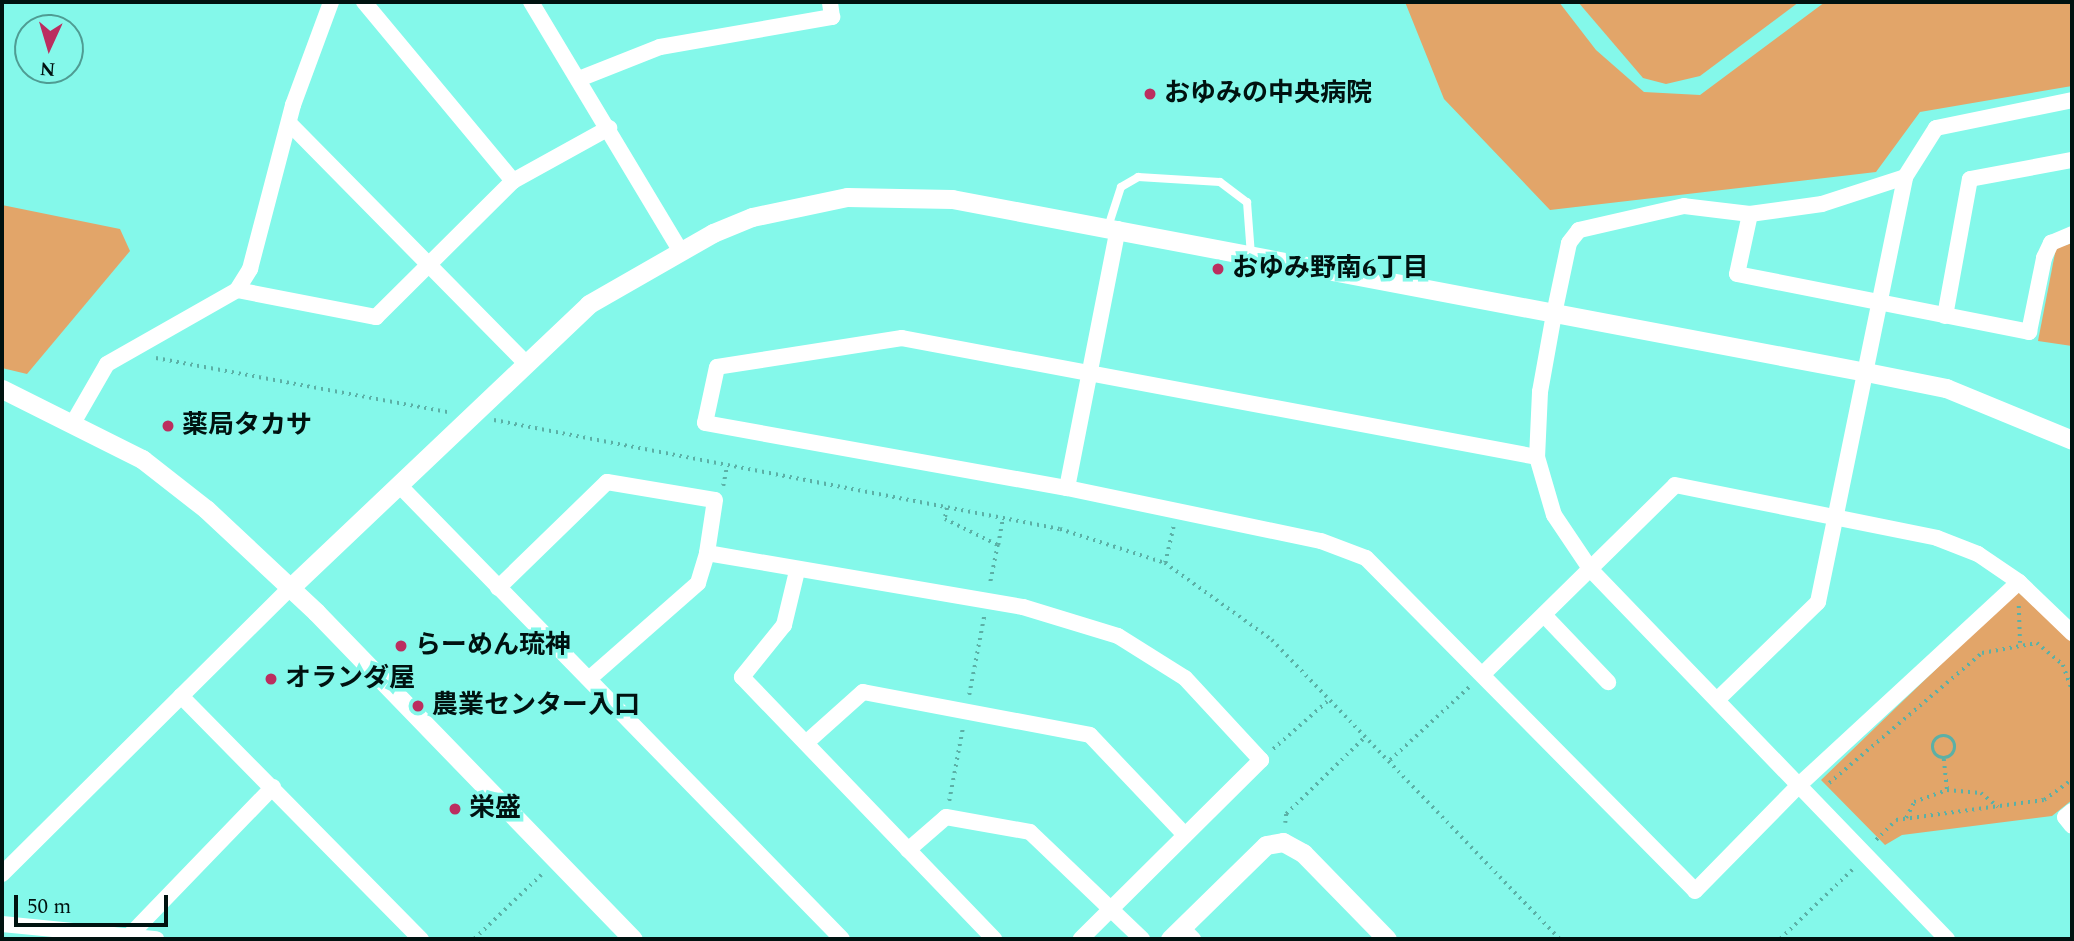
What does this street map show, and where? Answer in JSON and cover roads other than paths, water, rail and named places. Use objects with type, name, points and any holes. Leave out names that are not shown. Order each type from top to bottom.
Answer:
[{"type":"street","points":[[73,423],[107,364],[237,290],[250,269],[290,124],[331,2]]},
{"type":"street","points":[[364,2],[513,181]]},
{"type":"street","points":[[531,2],[680,248]]},
{"type":"street","points":[[579,79],[660,47],[832,17],[830,2]]},
{"type":"street","points":[[1719,698],[1818,602],[1905,177],[1936,128],[2072,100]]},
{"type":"street","points":[[290,124],[428,268],[525,362]]},
{"type":"street","points":[[237,290],[376,317],[513,181],[609,128]]},
{"type":"street","points":[[1945,316],[1970,179],[2072,160]]},
{"type":"street","points":[[1905,177],[1822,204],[1750,214],[1684,206],[1579,230],[1569,243],[1539,392],[1537,457],[1554,515],[1591,570],[1719,698],[1947,939]]},
{"type":"street","points":[[2,874],[291,587],[589,304],[680,248],[772,212],[897,195],[1113,228],[1251,257],[1947,388],[2072,440]]},
{"type":"street","points":[[1750,214],[1737,274],[2029,332],[2044,258],[2051,243],[2072,234]]},
{"type":"street","points":[[1067,488],[1113,228]]},
{"type":"street","points":[[1537,457],[902,338],[717,367],[705,423],[1067,488],[1321,541],[1366,558],[1695,891],[1799,785],[2019,582]]},
{"type":"street","points":[[2,389],[142,459],[291,587],[633,939]]},
{"type":"street","points":[[498,588],[607,482],[715,500],[708,552],[698,583],[590,678]]},
{"type":"street","points":[[399,485],[842,939]]},
{"type":"street","points":[[1483,674],[1675,485],[1937,538],[1978,554],[2019,582],[2072,633]]},
{"type":"street","points":[[708,552],[797,571],[987,601],[1118,636],[1185,678],[1261,760],[1110,907],[1081,939]]},
{"type":"street","points":[[797,571],[784,625],[742,677],[994,939]]},
{"type":"street","points":[[1544,615],[1608,682]]},
{"type":"street","points":[[807,742],[863,692],[1090,735],[1185,835]]},
{"type":"street","points":[[181,696],[421,939]]},
{"type":"street","points":[[132,933],[273,787]]},
{"type":"street","points":[[2072,811],[2065,817],[2072,826]]},
{"type":"street","points":[[908,850],[946,817],[1030,832],[1142,939]]},
{"type":"street","points":[[1182,935],[1266,845],[1283,842],[1303,853],[1387,939]]},
{"type":"street","points":[[2,924],[132,933],[156,939]]},
{"type":"lane","points":[[1113,228],[1116,195],[1138,177],[1220,182],[1247,202],[1251,257]]},
{"type":"place","name":"おゆみの中央病院","points":[[1150,94]]},
{"type":"place","name":"おゆみ野南6丁目","points":[[1218,269]]},
{"type":"place","name":"薬局タカサ","points":[[168,426]]},
{"type":"place","name":"らーめん琉神","points":[[401,646]]},
{"type":"place","name":"オランダ屋","points":[[271,679]]},
{"type":"place","name":"農業センター入口","points":[[418,706]]},
{"type":"place","name":"栄盛","points":[[455,809]]}]
